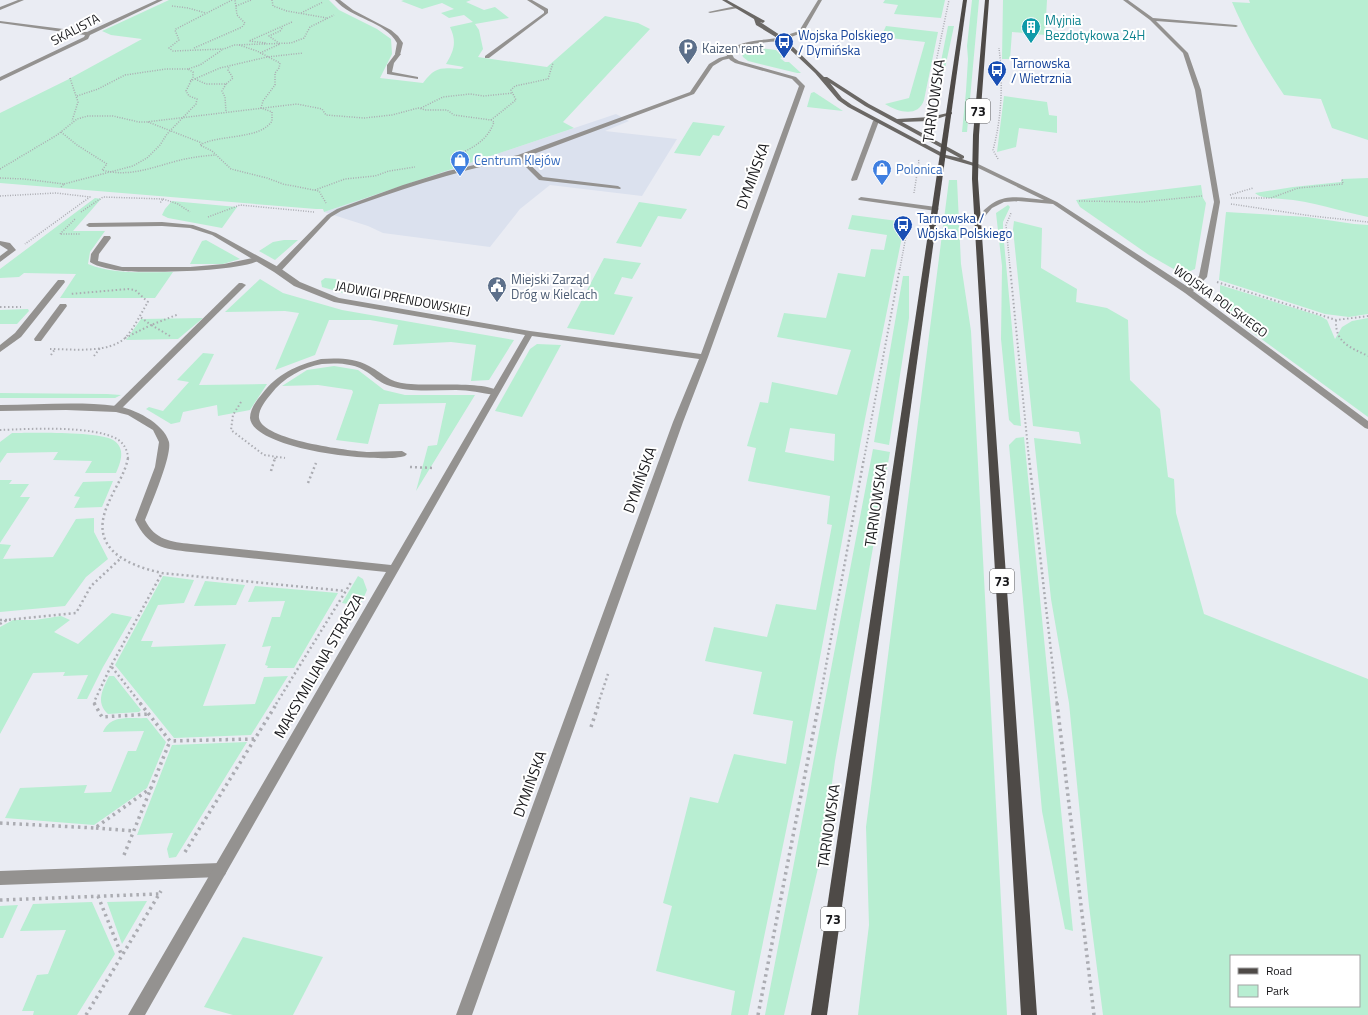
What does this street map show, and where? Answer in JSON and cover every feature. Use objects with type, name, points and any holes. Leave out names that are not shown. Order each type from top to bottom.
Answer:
[{"type":"main road","name":"TARNOWSKA","points":[[819,1015],[944,156],[965,0]]},
{"type":"main road","name":"73","points":[[987,0],[974,164],[1029,1015]]},
{"type":"street","points":[[0,9],[22,0]]},
{"type":"street","name":"SKALISTA","points":[[0,79],[86,38],[88,34],[161,0]]},
{"type":"street","points":[[337,0],[349,10],[381,27],[397,38],[400,43],[398,54],[394,56],[389,73],[416,78]]},
{"type":"street","points":[[487,57],[546,13],[546,10],[529,0]]},
{"type":"street","points":[[725,1],[733,0]]},
{"type":"street","points":[[277,270],[329,216],[339,210],[416,183],[463,169],[499,160],[520,157],[692,93],[711,65],[723,58],[730,57],[729,54],[734,49],[801,32],[820,0]]},
{"type":"street","points":[[1125,0],[1152,19],[1185,53],[1198,90],[1216,200],[1203,277],[1188,291]]},
{"type":"street","name":"WOJSKA POLSKIEGO","points":[[725,1],[756,19],[758,24],[765,30],[781,38],[816,72],[840,99],[876,121],[944,156],[974,164]]},
{"type":"street","points":[[710,12],[736,6]]},
{"type":"street","points":[[1152,19],[1236,26]]},
{"type":"street","points":[[0,22],[88,34]]},
{"type":"street","name":"DYMIŃSKA","points":[[464,1015],[802,86],[799,82],[789,76],[737,62],[730,57]]},
{"type":"street","name":"WOJSKA POLSKIEGO","points":[[816,72],[867,105],[974,164],[1055,203],[1188,291],[1368,426]]},
{"type":"street","points":[[895,120],[908,121],[930,119],[950,113]]},
{"type":"street","points":[[854,180],[876,121]]},
{"type":"street","points":[[520,157],[541,178],[618,188]]},
{"type":"street","points":[[861,199],[936,209]]},
{"type":"street","name":"WOJSKA POLSKIEGO","points":[[978,221],[991,206],[1004,201],[1020,200],[1055,203]]},
{"type":"street","name":"JADWIGI PRENDOWSKIEJ","points":[[89,225],[162,224],[191,226],[214,234],[277,270],[297,284],[337,300],[530,333],[704,357]]},
{"type":"street","points":[[107,238],[94,254],[94,262],[122,269],[220,268],[239,265],[257,259]]},
{"type":"street","points":[[0,243],[10,247],[12,250],[0,260]]},
{"type":"street","points":[[0,349],[18,335],[61,282]]},
{"type":"street","points":[[116,409],[242,285]]},
{"type":"street","points":[[38,340],[63,306]]},
{"type":"street","name":"MAKSYMILIANA STRASZA","points":[[136,1015],[530,333]]},
{"type":"street","points":[[402,454],[369,455],[286,442],[264,432],[256,425],[254,418],[261,402],[277,381],[290,373],[311,364],[336,361],[355,363],[365,367],[387,382],[403,387],[473,388],[495,392]]},
{"type":"street","points":[[0,408],[66,407],[116,409],[131,413],[156,428],[164,442],[160,467],[140,520],[144,530],[154,540],[168,545],[191,548],[394,569]]},
{"type":"street","points":[[0,878],[220,870]]},
{"type":"path","points":[[232,0],[176,29],[175,30],[179,40],[169,48],[173,51],[192,49],[224,49],[239,45],[291,43],[304,38],[310,27],[327,18],[349,10]]},
{"type":"path","points":[[192,49],[242,27],[245,23],[237,16],[235,0]]},
{"type":"path","points":[[236,6],[251,0]]},
{"type":"path","points":[[272,0],[273,6],[287,11],[327,18]]},
{"type":"path","points":[[301,14],[312,6],[328,0]]},
{"type":"path","points":[[927,107],[949,0]]},
{"type":"path","points":[[152,4],[178,6],[206,14]]},
{"type":"path","points":[[262,44],[266,43],[249,41],[292,22]]},
{"type":"path","points":[[280,44],[269,36],[280,31],[282,27]]},
{"type":"path","points":[[259,53],[280,44]]},
{"type":"path","points":[[239,45],[280,63],[279,68],[275,73],[275,85],[263,101],[261,108]]},
{"type":"path","points":[[77,96],[98,89],[125,75],[166,69],[188,69],[200,65],[224,49]]},
{"type":"path","points":[[190,81],[220,68],[267,57],[303,54]]},
{"type":"path","points":[[1000,58],[997,137],[993,150],[1001,163]]},
{"type":"path","points":[[491,120],[496,113],[513,104],[516,100],[514,93],[511,90],[514,86],[523,83],[541,83],[548,78],[553,63]]},
{"type":"path","points":[[226,112],[225,97],[222,91],[226,84],[233,78],[228,70],[229,66]]},
{"type":"path","points":[[188,69],[192,72],[193,77],[199,82],[205,84],[226,84]]},
{"type":"path","points":[[0,178],[12,177],[64,184],[133,166],[147,158],[160,146],[171,131],[196,104],[197,99],[189,96],[186,92],[193,77]]},
{"type":"path","points":[[0,169],[61,132],[72,122],[77,112],[77,96],[71,85],[70,78]]},
{"type":"path","points":[[421,109],[443,97],[470,94],[484,96],[514,93]]},
{"type":"path","points":[[72,122],[88,116],[113,116],[139,122],[146,122],[298,104],[322,109],[326,115],[364,118],[392,115],[411,109],[447,110],[454,115],[491,120],[494,122],[494,126],[486,136],[481,138],[478,144],[471,149],[456,155]]},
{"type":"path","points":[[146,122],[202,143],[248,134],[270,124],[272,120],[272,112],[261,108]]},
{"type":"path","points":[[61,132],[72,142],[107,164],[102,170],[109,173],[121,174],[147,170],[182,160],[216,154]]},
{"type":"path","points":[[202,143],[200,145],[212,150],[231,170],[267,178],[283,184],[319,191],[326,204],[324,208]]},
{"type":"path","points":[[315,190],[345,179],[375,176],[389,171],[416,167]]},
{"type":"path","points":[[758,1015],[794,836],[918,171]]},
{"type":"path","points":[[1216,200],[1252,200],[1271,198],[1298,188],[1344,184],[1342,179]]},
{"type":"path","points":[[60,188],[64,184]]},
{"type":"path","points":[[1216,200],[1253,188]]},
{"type":"path","points":[[0,196],[56,193],[90,197],[33,239],[10,252]]},
{"type":"path","points":[[1075,201],[1142,202],[1193,196],[1206,196]]},
{"type":"path","points":[[81,212],[103,197],[163,199],[178,204],[196,216]]},
{"type":"path","points":[[160,203],[163,199]]},
{"type":"path","points":[[1216,200],[1312,216],[1368,222]]},
{"type":"path","points":[[202,220],[240,205],[311,211],[317,213]]},
{"type":"path","points":[[1009,217],[1006,225],[1033,493],[1051,659],[1094,1015]]},
{"type":"path","points":[[60,234],[76,218]]},
{"type":"path","points":[[1203,277],[1336,320],[1368,316]]},
{"type":"path","points":[[50,296],[128,289],[135,290],[148,302],[125,338]]},
{"type":"path","points":[[47,349],[104,348],[151,325],[179,314]]},
{"type":"path","points":[[139,316],[172,337],[188,339]]},
{"type":"path","points":[[1336,320],[1335,328],[1337,337],[1347,345],[1368,356]]},
{"type":"path","points":[[94,356],[101,348]]},
{"type":"path","points":[[51,355],[55,349]]},
{"type":"path","points":[[271,470],[276,456],[286,442]]},
{"type":"path","points":[[308,483],[322,448]]},
{"type":"path","points":[[0,620],[76,613],[91,586],[120,559]]},
{"type":"path","points":[[150,714],[102,717],[94,702],[111,666],[162,573]]},
{"type":"path","points":[[86,1015],[355,575]]},
{"type":"path","points":[[0,624],[8,620]]},
{"type":"path","points":[[111,666],[170,741]]},
{"type":"path","points":[[170,741],[254,739]]},
{"type":"path","points":[[117,873],[170,741]]},
{"type":"path","points":[[95,828],[151,788]]},
{"type":"path","points":[[0,823],[134,831]]},
{"type":"path","points":[[0,900],[160,894]]},
{"type":"path","points":[[98,896],[122,956]]},
{"type":"shaded area","points":[[616,114],[629,121],[605,131],[677,139],[642,196],[550,185],[520,209],[490,247],[383,233],[368,226],[324,212]]},
{"type":"green space","points":[[169,0],[329,0],[339,10],[377,29],[391,39],[392,54],[380,78],[423,83],[428,77],[439,69],[461,69],[464,67],[446,64],[454,46],[450,27],[473,22],[464,15],[449,18],[441,13],[454,9],[442,3],[422,9],[401,1],[404,0],[471,0],[466,2],[484,10],[495,7],[509,18],[475,24],[479,30],[483,49],[478,57],[547,67],[605,16],[638,23],[650,29],[563,122],[574,128],[324,212],[323,209],[0,183],[0,113],[67,80],[142,39],[111,35],[102,31]]},
{"type":"green space","points":[[885,0],[945,0],[941,18],[894,14],[898,5],[883,3]]},
{"type":"green space","points":[[972,0],[979,0],[967,132],[962,132],[968,59],[967,46]]},
{"type":"green space","points":[[1003,0],[1047,0],[1045,35],[1012,32],[1010,59],[1002,59]]},
{"type":"green space","points":[[1249,0],[1368,0],[1368,140],[1332,128],[1321,99],[1284,95],[1256,50],[1232,2],[1250,3]]},
{"type":"green space","points":[[886,26],[938,32],[924,100],[921,106],[912,111],[901,111],[885,104],[909,98],[925,42],[881,37]]},
{"type":"green space","points":[[948,26],[954,26],[938,101],[933,102]]},
{"type":"green space","points":[[761,48],[776,50],[783,57],[780,58],[785,62],[789,62],[801,73],[748,61],[743,57],[742,54],[748,50]]},
{"type":"green space","points":[[814,92],[843,111],[807,107],[811,93]]},
{"type":"green space","points":[[1004,96],[1047,102],[1049,115],[1057,116],[1057,133],[1019,128],[1016,147],[997,152]]},
{"type":"green space","points":[[693,122],[725,126],[719,136],[713,135],[700,156],[674,153]]},
{"type":"green space","points":[[1368,178],[1368,217],[1325,206],[1293,200],[1264,197],[1255,193],[1341,182],[1342,179]]},
{"type":"green space","points":[[949,180],[957,180],[961,264],[971,331],[1007,1015],[858,1015],[869,925],[866,827]]},
{"type":"green space","points":[[1201,185],[1203,198],[1206,203],[1195,269],[1181,273],[1149,255],[1080,207],[1076,200]]},
{"type":"green space","points":[[95,198],[101,199],[73,231],[105,231],[90,252],[88,264],[98,268],[119,271],[173,272],[155,298],[60,298],[76,274],[24,273],[19,277],[0,278],[0,269]]},
{"type":"green space","points":[[172,201],[237,207],[222,228],[168,218],[162,215]]},
{"type":"green space","points":[[639,202],[687,209],[681,219],[658,216],[641,247],[616,243]]},
{"type":"green space","points":[[1008,205],[1010,207],[1003,222],[1003,231],[1021,426],[1014,425],[1009,420],[1001,339],[1002,266],[996,213]]},
{"type":"green space","points":[[1226,212],[1307,217],[1368,225],[1368,314],[1349,317],[1325,314],[1219,280]]},
{"type":"green space","points":[[852,215],[905,222],[865,419],[801,758],[748,1015],[731,1015],[735,991],[656,971],[672,906],[663,903],[690,797],[718,803],[734,754],[786,764],[793,721],[753,714],[762,672],[705,661],[714,627],[767,637],[776,604],[816,610],[832,525],[827,524],[830,496],[748,481],[756,448],[747,446],[760,402],[768,403],[772,382],[837,395],[851,350],[777,337],[784,313],[826,318],[838,273],[865,277],[871,249],[884,250],[887,235],[848,229]],"holes":[[[790,428],[835,434],[834,461],[785,452]]]},
{"type":"green space","points":[[1014,221],[1042,228],[1041,268],[1077,289],[1076,302],[1107,308],[1128,320],[1130,380],[1160,409],[1168,477],[1174,479],[1176,513],[1204,614],[1368,679],[1368,1015],[1103,1015],[1089,906],[1069,703],[1051,599],[1034,438],[1081,444],[1079,432],[1033,426],[1013,229]]},
{"type":"green space","points":[[206,240],[240,259],[223,264],[190,264],[202,241]]},
{"type":"green space","points":[[298,240],[275,260],[259,251],[273,242]]},
{"type":"green space","points":[[604,258],[641,263],[632,279],[622,277],[614,294],[633,297],[614,335],[567,328]]},
{"type":"green space","points":[[903,276],[909,276],[909,318],[889,445],[874,442]]},
{"type":"green space","points":[[325,278],[336,279],[343,293],[322,287],[321,281]]},
{"type":"green space","points":[[260,279],[283,293],[342,310],[514,340],[489,380],[471,381],[476,345],[451,342],[393,345],[398,325],[370,320],[329,320],[315,355],[275,370],[299,313],[285,311],[225,312]]},
{"type":"green space","points":[[1220,285],[1320,316],[1327,320],[1335,339],[1342,327],[1352,321],[1368,318],[1368,417],[1241,324],[1222,303]]},
{"type":"green space","points":[[28,309],[29,311],[17,324],[0,324],[0,310]]},
{"type":"green space","points":[[203,318],[178,339],[126,340],[141,319]]},
{"type":"green space","points":[[537,344],[561,345],[522,417],[495,411],[530,349]]},
{"type":"green space","points":[[203,353],[214,354],[199,385],[267,384],[250,410],[218,416],[217,405],[183,412],[180,422],[171,424],[146,409],[149,407],[163,411],[189,382],[177,380]]},
{"type":"green space","points":[[334,366],[358,370],[384,390],[405,395],[475,395],[416,491],[428,446],[437,445],[446,403],[379,404],[368,444],[336,440],[353,392],[352,390],[318,385],[282,386],[307,370]]},
{"type":"green space","points":[[0,393],[121,395],[115,398],[0,398]]},
{"type":"green space","points":[[12,433],[64,433],[105,437],[113,440],[120,447],[121,460],[116,473],[85,473],[92,461],[53,460],[58,452],[7,453],[0,463],[0,442]]},
{"type":"green space","points":[[1024,437],[1073,931],[1065,929],[1042,811],[1009,445],[1016,438]]},
{"type":"green space","points":[[873,449],[890,452],[835,761],[824,842],[784,1015],[765,1015]]},
{"type":"green space","points":[[0,480],[12,480],[9,484],[29,484],[20,497],[30,497],[0,543]]},
{"type":"green space","points":[[113,481],[102,507],[74,508],[80,497],[74,496],[83,482]]},
{"type":"green space","points":[[94,518],[94,532],[108,559],[86,577],[65,606],[0,612],[0,544],[11,545],[3,559],[53,557],[76,519]]},
{"type":"green space","points":[[163,576],[194,580],[184,603],[158,605],[141,641],[153,641],[151,647],[226,644],[203,706],[255,704],[264,677],[288,676],[251,735],[174,738],[115,665]]},
{"type":"green space","points":[[358,576],[363,579],[367,590],[360,606],[342,603]]},
{"type":"green space","points":[[205,581],[245,585],[236,605],[194,606]]},
{"type":"green space","points":[[255,586],[338,593],[294,668],[267,668],[268,666],[265,665],[271,646],[262,647],[272,617],[280,617],[285,601],[248,602]]},
{"type":"green space","points":[[112,613],[132,617],[103,667],[87,699],[77,699],[88,675],[63,676],[65,672],[33,673],[0,734],[0,627],[13,620],[35,620],[61,616],[70,620],[54,632],[78,644]]},
{"type":"green space","points":[[109,676],[114,676],[141,710],[139,712],[108,714],[102,705],[101,695]]},
{"type":"green space","points":[[127,718],[147,718],[166,742],[147,788],[94,825],[5,818],[20,788],[87,785],[84,793],[111,792],[128,751],[136,751],[144,731],[103,732],[106,726],[116,720]]},
{"type":"green space","points":[[247,742],[176,857],[169,858],[167,849],[173,833],[137,835],[172,745]]},
{"type":"green space","points":[[147,901],[122,944],[107,902]]},
{"type":"green space","points":[[92,902],[115,954],[77,1015],[33,1015],[34,1011],[22,1011],[37,975],[48,974],[66,930],[20,931],[33,904]]},
{"type":"green space","points":[[18,905],[3,938],[0,938],[0,906]]},
{"type":"green space","points":[[243,937],[323,957],[293,1015],[233,1015],[204,1007]]},
{"type":"place","name":"Myjnia Bezdotykowa 24H","points":[[1031,44]]},
{"type":"place","name":"Wojska Polskiego / Dymińska","points":[[784,59]]},
{"type":"place","name":"Kaizen rent","points":[[688,65]]},
{"type":"place","name":"Tarnowska / Wietrznia","points":[[997,87]]},
{"type":"place","name":"Centrum Klejów","points":[[460,177]]},
{"type":"place","name":"Polonica","points":[[882,186]]},
{"type":"place","name":"Tarnowska / Wojska Polskiego","points":[[903,242]]},
{"type":"place","name":"Miejski Zarząd Dróg w Kielcach","points":[[497,303]]}]
